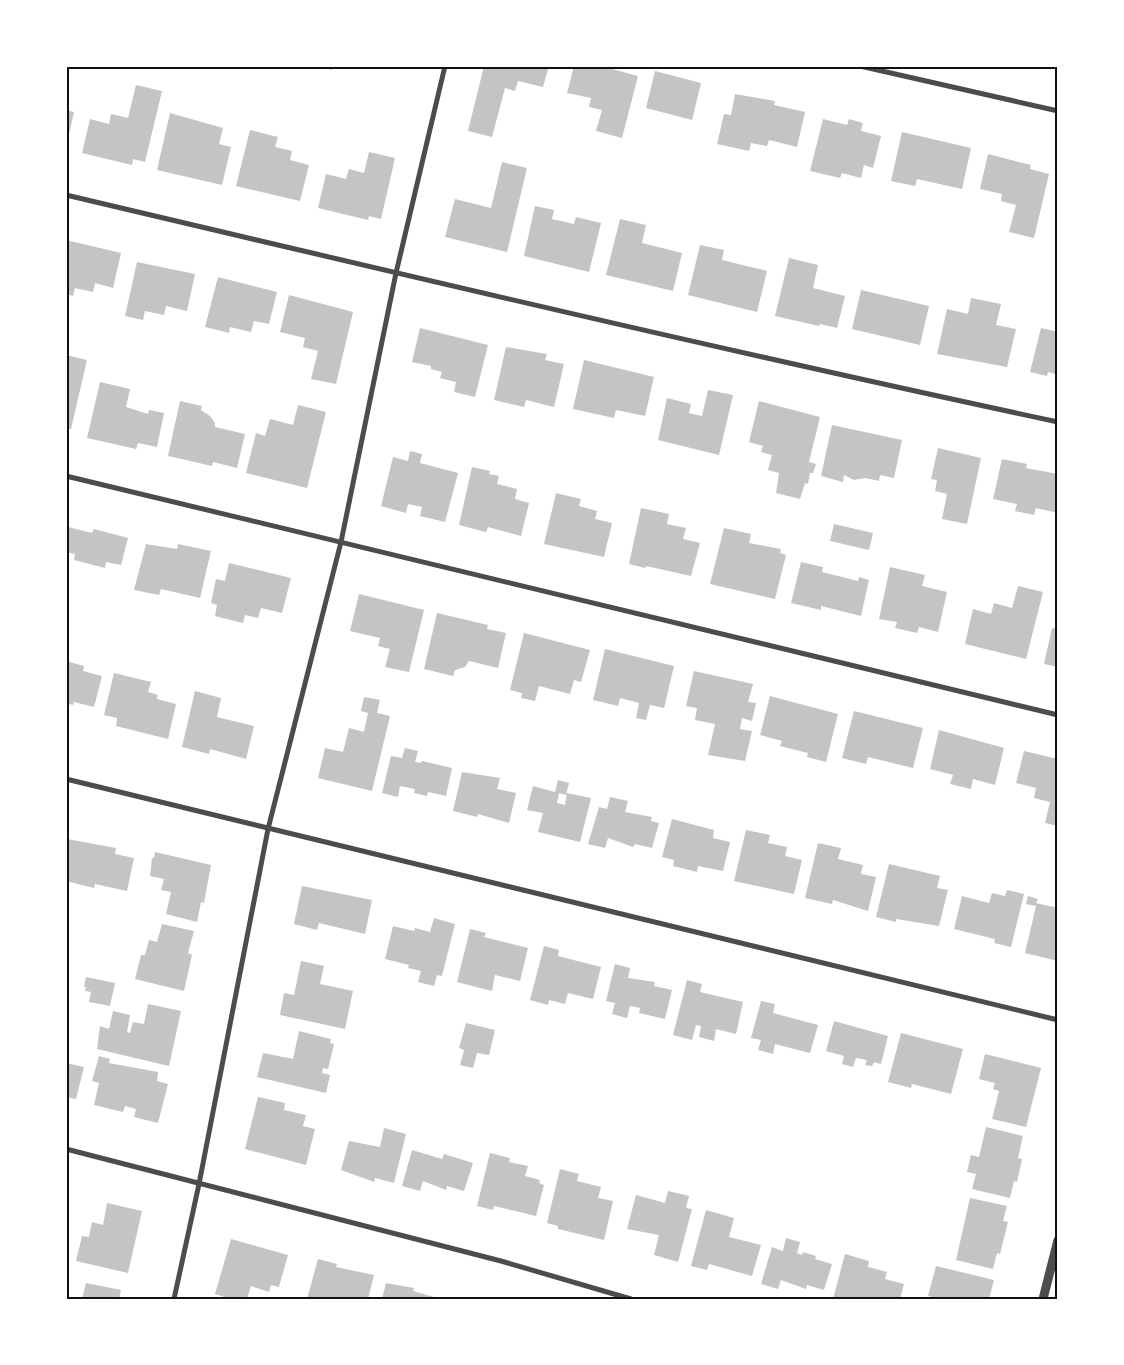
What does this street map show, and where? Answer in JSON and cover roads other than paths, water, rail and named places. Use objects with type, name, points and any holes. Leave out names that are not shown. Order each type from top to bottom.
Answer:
[{"type":"street","points":[[174,1299],[199,1184],[268,829],[341,542],[396,273],[445,66]]},
{"type":"street","points":[[860,66],[1058,111]]},
{"type":"street","points":[[66,195],[396,273],[1058,422]]},
{"type":"street","points":[[66,476],[1058,715]]},
{"type":"street","points":[[66,779],[1058,1020]]},
{"type":"street","points":[[66,1149],[492,1259],[631,1299]]},
{"type":"street","points":[[1043,1299],[1058,1240]]}]
